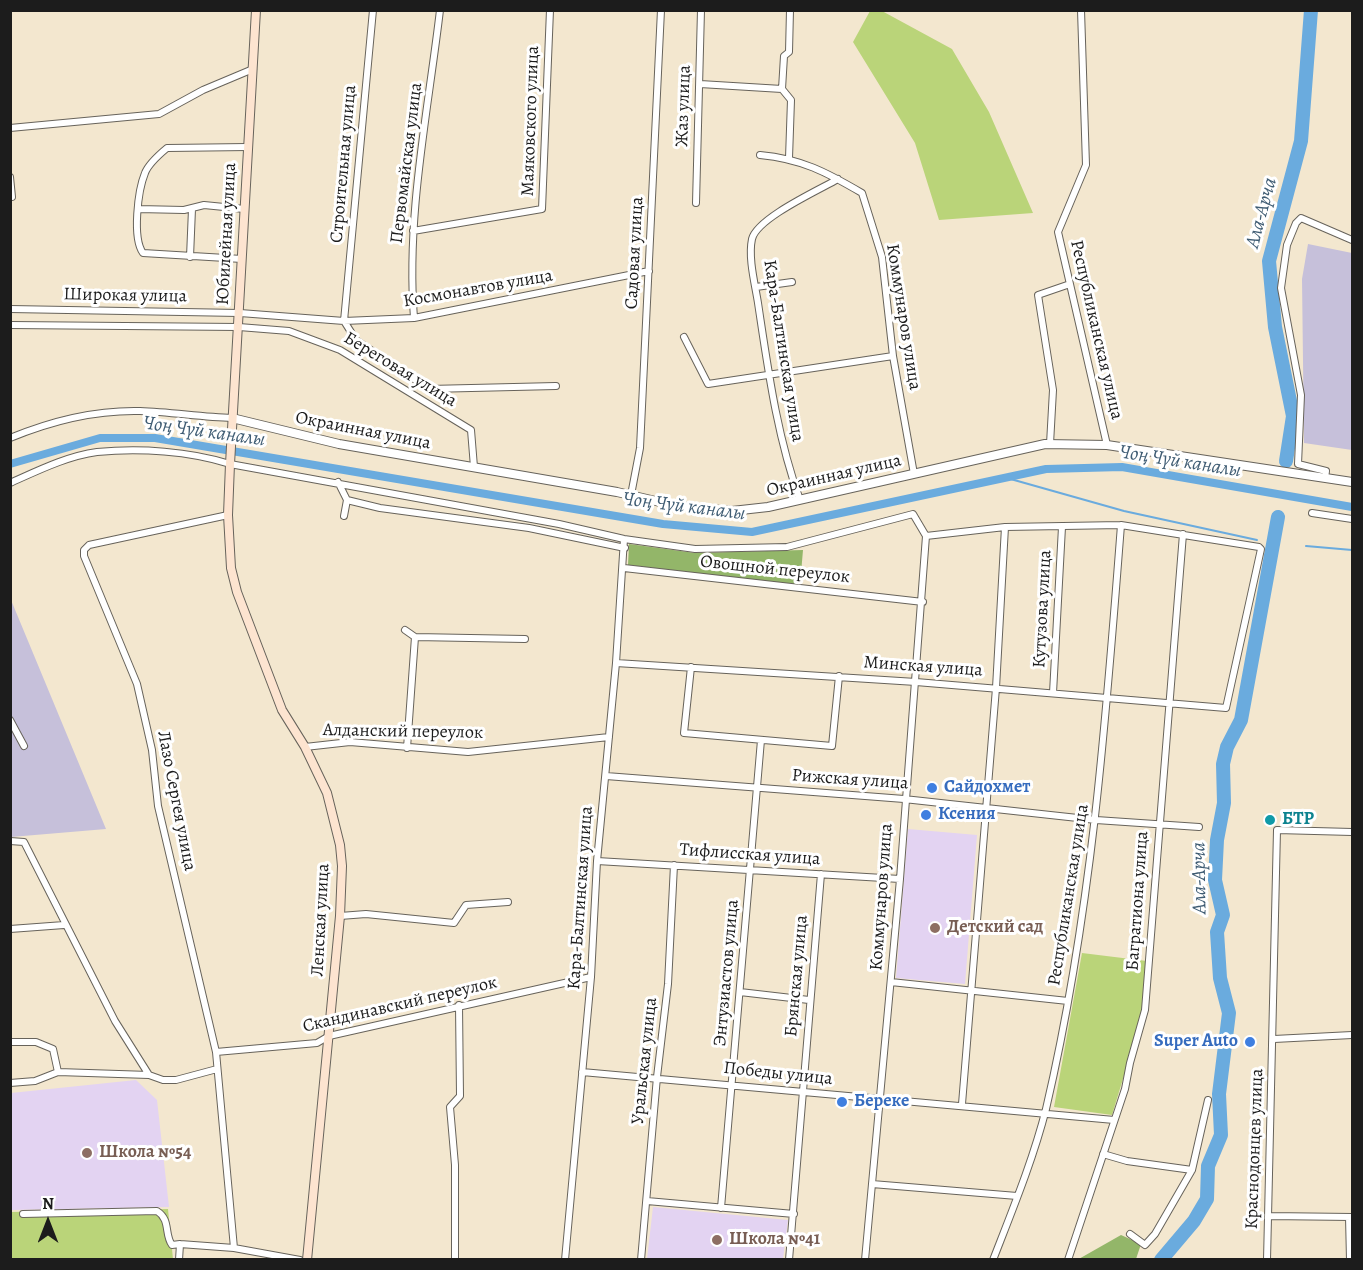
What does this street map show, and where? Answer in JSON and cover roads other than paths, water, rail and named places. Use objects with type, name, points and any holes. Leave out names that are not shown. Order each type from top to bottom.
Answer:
[{"type":"main road","name":"Юбилейная улица","points":[[230,461],[256,10]]},
{"type":"main road","name":"Ленская улица","points":[[230,461],[228,515],[231,568],[237,592],[282,710],[305,747],[327,793],[336,825],[342,866],[340,916],[307,1260]]},
{"type":"street","name":"Строительная улица","points":[[344,321],[373,10]]},
{"type":"street","name":"Первомайская улица","points":[[414,318],[410,272],[413,231],[440,10]]},
{"type":"street","name":"Маяковского улица","points":[[413,231],[542,209],[550,10]]},
{"type":"street","name":"Садовая улица","points":[[631,495],[640,448],[661,10]]},
{"type":"street","name":"Жаз улица","points":[[696,202],[701,10]]},
{"type":"street","points":[[789,158],[791,100],[782,89],[784,56],[789,52],[790,10]]},
{"type":"street","name":"Республиканская улица","points":[[1081,10],[1086,165],[1058,232],[1107,445]]},
{"type":"street","points":[[10,128],[159,114],[203,90],[253,69]]},
{"type":"street","points":[[700,84],[782,89]]},
{"type":"street","points":[[242,259],[143,253],[138,246],[138,208],[144,173],[167,148],[248,147]]},
{"type":"street","name":"Коммунаров улица","points":[[760,155],[789,158],[838,179],[862,193],[882,257],[893,356],[914,474]]},
{"type":"street","points":[[10,177],[12,197]]},
{"type":"street","name":"Кара-Балтинская улица","points":[[800,500],[785,459],[769,374],[756,287],[752,238],[762,223],[838,179]]},
{"type":"street","points":[[138,208],[192,208],[204,205],[244,208]]},
{"type":"street","points":[[190,257],[192,208]]},
{"type":"street","points":[[1325,478],[1326,471],[1298,464],[1301,395],[1281,288],[1287,245],[1296,222],[1301,218],[1353,240]]},
{"type":"street","name":"Космонавтов улица","points":[[240,313],[344,321],[414,318],[649,271]]},
{"type":"street","points":[[756,287],[792,282]]},
{"type":"street","points":[[1050,444],[1053,390],[1038,295],[1070,284]]},
{"type":"street","name":"Широкая улица","points":[[10,309],[240,313]]},
{"type":"street","name":"Береговая улица","points":[[344,321],[356,340],[429,389],[556,386]]},
{"type":"street","points":[[10,324],[239,327]]},
{"type":"street","name":"Береговая улица","points":[[239,327],[289,331],[340,350],[471,430],[474,467]]},
{"type":"street","points":[[684,338],[708,384],[893,356]]},
{"type":"street","points":[[10,438],[69,418],[110,413],[139,411],[232,420]]},
{"type":"street","name":"Окраинная улица","points":[[232,420],[339,444],[631,495],[677,506],[732,511],[800,500],[1050,444],[1107,445],[1353,482]]},
{"type":"street","points":[[10,483],[51,465],[96,452],[199,454],[559,524],[624,539],[695,549],[787,547],[913,514],[926,536],[1005,527],[1121,525],[1183,534]]},
{"type":"street","points":[[338,482],[347,500],[344,516]]},
{"type":"street","points":[[347,500],[380,508],[529,528],[625,548]]},
{"type":"street","points":[[1312,513],[1353,519]]},
{"type":"street","name":"Лазо Сергея улица","points":[[228,515],[89,545],[84,550],[84,556],[137,684],[152,750],[158,806],[216,1052],[234,1248]]},
{"type":"street","name":"Республиканская улица","points":[[993,1260],[1045,1112],[1068,1001],[1096,820],[1121,525]]},
{"type":"street","points":[[962,1104],[984,807],[996,688],[1005,527]]},
{"type":"street","name":"Кутузова улица","points":[[1053,693],[1062,527]]},
{"type":"street","name":"Минская улица","points":[[616,663],[839,676],[1226,708],[1261,549],[1183,534]]},
{"type":"street","name":"Багратиона улица","points":[[1068,1260],[1125,1089],[1145,1010],[1183,534]]},
{"type":"street","name":"Коммунаров улица","points":[[865,1260],[900,879],[904,799],[923,602],[926,536]]},
{"type":"street","name":"Кара-Балтинская улица","points":[[565,1260],[591,977],[597,861],[624,568],[624,539]]},
{"type":"street","name":"Овощной переулок","points":[[624,568],[923,602]]},
{"type":"street","points":[[405,630],[415,637],[525,639]]},
{"type":"street","points":[[407,748],[415,637]]},
{"type":"street","points":[[691,667],[684,733],[832,746],[839,676]]},
{"type":"street","points":[[10,720],[24,746]]},
{"type":"street","name":"Алданский переулок","points":[[305,747],[350,742],[468,752],[609,737]]},
{"type":"street","name":"Энтузиастов улица","points":[[721,1208],[761,740]]},
{"type":"street","name":"Рижская улица","points":[[606,776],[904,799],[1096,820],[1199,827]]},
{"type":"street","name":"Краснодонцев улица","points":[[1267,1260],[1274,1039],[1277,830],[1353,832]]},
{"type":"street","points":[[10,841],[24,842],[64,925],[115,1021],[148,1075]]},
{"type":"street","name":"Тифлисская улица","points":[[597,861],[900,879]]},
{"type":"street","name":"Уральская улица","points":[[641,1260],[657,1077],[669,984],[674,865]]},
{"type":"street","name":"Брянская улица","points":[[789,1260],[821,874]]},
{"type":"street","points":[[340,916],[366,914],[454,923],[459,919],[460,910],[466,905],[508,902]]},
{"type":"street","points":[[10,928],[64,925]]},
{"type":"street","name":"Скандинавский переулок","points":[[216,1052],[317,1043],[329,1036],[591,977]]},
{"type":"street","points":[[891,982],[1068,1001]]},
{"type":"street","points":[[740,992],[809,1000]]},
{"type":"street","points":[[455,1260],[455,1165],[450,1107],[460,1096],[459,1005]]},
{"type":"street","points":[[1274,1039],[1353,1035]]},
{"type":"street","points":[[10,1042],[36,1042],[53,1049],[58,1072]]},
{"type":"street","points":[[10,1083],[35,1082],[58,1072],[148,1075],[163,1080],[176,1080],[217,1069]]},
{"type":"street","name":"Победы улица","points":[[582,1072],[657,1077],[879,1099],[962,1104],[1114,1120]]},
{"type":"street","points":[[1130,1234],[1145,1245],[1155,1234],[1192,1170],[1208,1100]]},
{"type":"street","points":[[1102,1154],[1127,1161],[1192,1170]]},
{"type":"street","points":[[872,1184],[1017,1196]]},
{"type":"street","points":[[647,1201],[794,1214]]},
{"type":"street","points":[[23,1214],[157,1211],[167,1223],[169,1242],[172,1245],[234,1248],[300,1260]]},
{"type":"street","points":[[1268,1216],[1351,1217],[1350,1260]]},
{"type":"street","points":[[179,1260],[180,1244]]},
{"type":"waterway","name":"Ала-Арча","points":[[1286,461],[1293,416],[1275,327],[1269,261],[1301,141],[1311,10]]},
{"type":"waterway","name":"Чоң Чүй каналы","points":[[10,464],[100,438],[155,438],[663,524],[752,532],[1046,469],[1122,467],[1352,507]]},
{"type":"waterway","points":[[1007,478],[1124,511],[1257,540]]},
{"type":"waterway","name":"Ала-Арча","points":[[1161,1260],[1194,1221],[1207,1199],[1208,1166],[1221,1135],[1219,1094],[1229,1013],[1220,978],[1217,932],[1223,915],[1215,880],[1217,840],[1224,803],[1223,764],[1227,747],[1241,720],[1278,517]]},
{"type":"waterway","points":[[1306,546],[1352,550]]},
{"type":"place","name":"Сайдохмет","points":[[932,788]]},
{"type":"place","name":"Ксения","points":[[926,815]]},
{"type":"place","name":"БТР","points":[[1270,820]]},
{"type":"place","name":"Детский сад","points":[[935,928]]},
{"type":"place","name":"Super Auto","points":[[1250,1042]]},
{"type":"place","name":"Береке","points":[[842,1102]]},
{"type":"place","name":"Школа №54","points":[[87,1153]]},
{"type":"place","name":"Школа №41","points":[[717,1240]]}]
